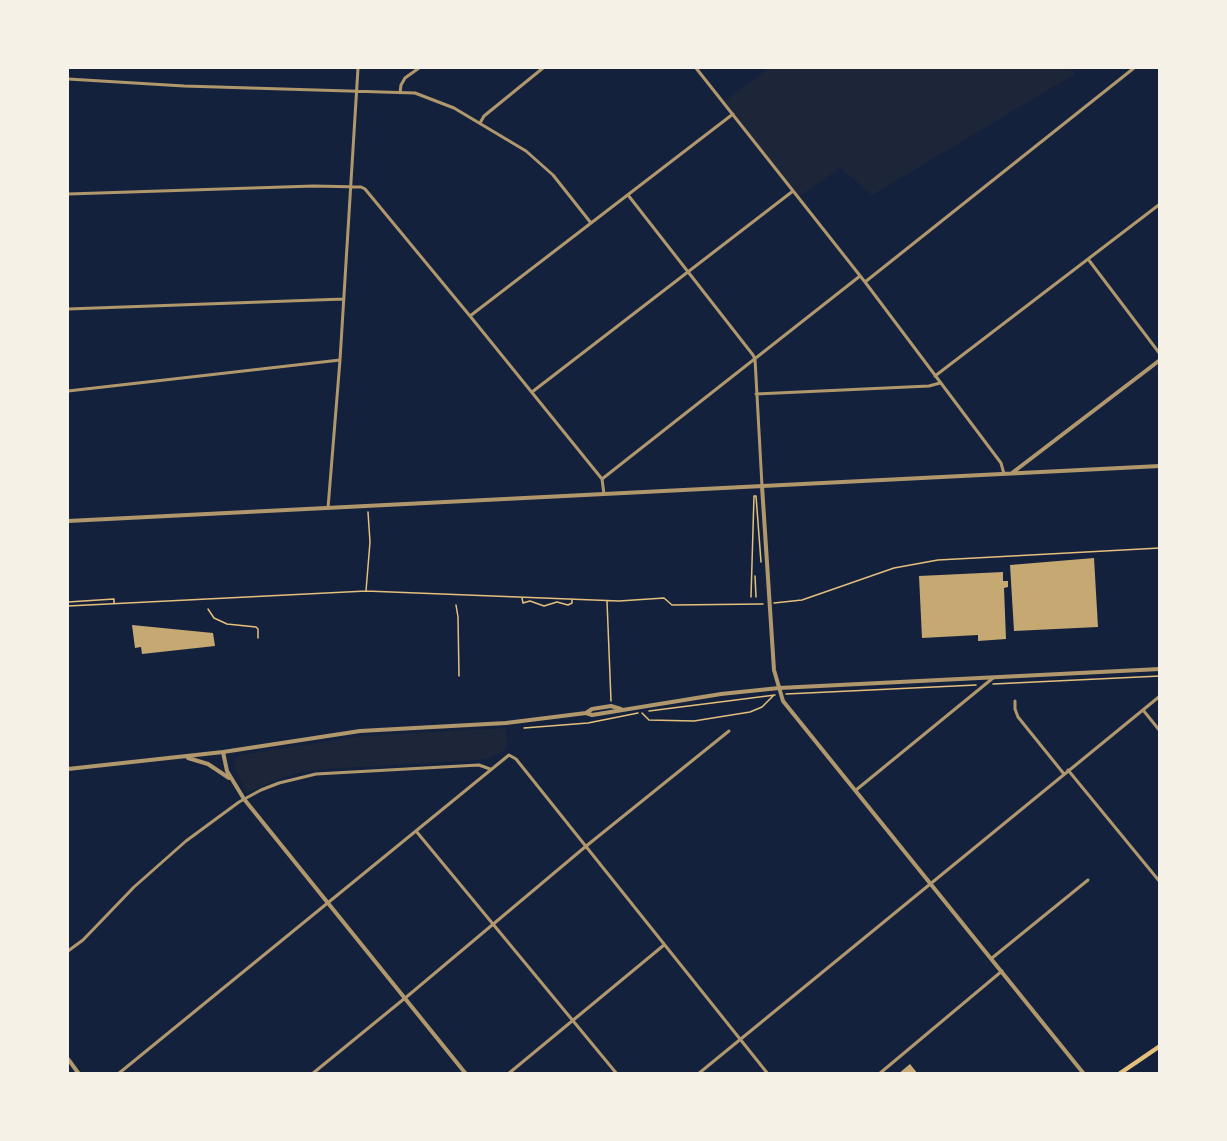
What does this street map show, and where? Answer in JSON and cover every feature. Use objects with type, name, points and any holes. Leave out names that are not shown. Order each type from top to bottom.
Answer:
[{"type":"main road","points":[[1119,1074],[1160,1046]]},
{"type":"street","points":[[328,508],[340,360],[358,68]]},
{"type":"street","points":[[400,93],[405,78],[419,68]]},
{"type":"street","points":[[480,123],[484,116],[543,68]]},
{"type":"street","points":[[696,68],[865,282],[1001,463],[1004,474]]},
{"type":"street","points":[[865,282],[1134,68]]},
{"type":"street","points":[[68,79],[356,93],[415,93],[454,108],[541,162],[591,223]]},
{"type":"street","points":[[470,316],[733,114]]},
{"type":"street","points":[[68,194],[351,186],[365,189],[602,479],[604,494]]},
{"type":"street","points":[[532,392],[793,191]]},
{"type":"street","points":[[628,195],[755,359],[774,670],[780,696],[1084,1074]]},
{"type":"street","points":[[935,376],[1160,204]]},
{"type":"street","points":[[1088,259],[1160,354]]},
{"type":"street","points":[[602,479],[860,276]]},
{"type":"street","points":[[68,309],[344,299]]},
{"type":"street","points":[[68,391],[340,360]]},
{"type":"street","points":[[1012,474],[1160,360]]},
{"type":"street","points":[[756,394],[928,386],[940,382]]},
{"type":"street","points":[[68,520],[1160,466]]},
{"type":"street","points":[[586,713],[592,715],[778,688],[1160,669]]},
{"type":"street","points":[[856,790],[993,678]]},
{"type":"street","points":[[698,1074],[1160,696]]},
{"type":"street","points":[[1015,701],[1018,717],[1064,774]]},
{"type":"street","points":[[68,769],[223,752],[360,730],[544,719],[586,713],[592,709],[611,706],[622,709]]},
{"type":"street","points":[[1143,710],[1160,730]]},
{"type":"street","points":[[312,1074],[585,846],[729,731]]},
{"type":"street","points":[[223,752],[226,771],[244,799],[466,1074]]},
{"type":"street","points":[[118,1074],[509,755],[516,759],[768,1074]]},
{"type":"street","points":[[184,756],[208,764],[231,779]]},
{"type":"street","points":[[68,951],[83,940],[134,887],[186,841],[244,799],[279,783],[316,774],[479,765],[490,770]]},
{"type":"street","points":[[1068,770],[1160,882]]},
{"type":"street","points":[[416,831],[617,1074]]},
{"type":"street","points":[[992,958],[1088,880]]},
{"type":"street","points":[[508,1074],[664,945]]},
{"type":"street","points":[[879,1074],[1003,971]]},
{"type":"street","points":[[68,1059],[79,1074]]},
{"type":"path","points":[[751,597],[754,496],[756,496],[762,564]]},
{"type":"path","points":[[366,591],[370,542],[368,511]]},
{"type":"path","points":[[774,603],[802,600],[894,568],[938,560],[1160,548]]},
{"type":"path","points":[[755,576],[756,597]]},
{"type":"path","points":[[68,606],[366,591],[607,600],[664,598],[672,604],[762,604]]},
{"type":"path","points":[[522,597],[523,603],[530,601],[544,606],[556,603],[570,605],[572,598]]},
{"type":"path","points":[[68,602],[114,599],[114,604]]},
{"type":"path","points":[[607,600],[611,706]]},
{"type":"path","points":[[456,605],[459,676]]},
{"type":"path","points":[[208,609],[214,618],[227,624],[256,627],[258,638]]},
{"type":"path","points":[[990,684],[1160,676]]},
{"type":"path","points":[[611,712],[613,718]]},
{"type":"path","points":[[524,728],[588,723],[642,712]]},
{"type":"shaded area","points":[[769,68],[1071,68],[1075,74],[872,195],[840,168],[798,197],[725,101]]},
{"type":"shaded area","points":[[506,728],[507,749],[489,758],[478,760],[302,772],[281,778],[247,793],[235,768],[235,759],[242,755],[361,736]]},
{"type":"building","points":[[1094,558],[1098,627],[1014,631],[1010,565]]},
{"type":"building","points":[[1003,572],[1003,581],[1008,581],[1008,587],[1004,588],[1006,639],[978,641],[978,635],[922,638],[919,576]]},
{"type":"building","points":[[132,625],[213,633],[215,646],[142,654],[141,647],[135,648]]},
{"type":"building","points":[[910,1064],[918,1074],[898,1074]]}]
